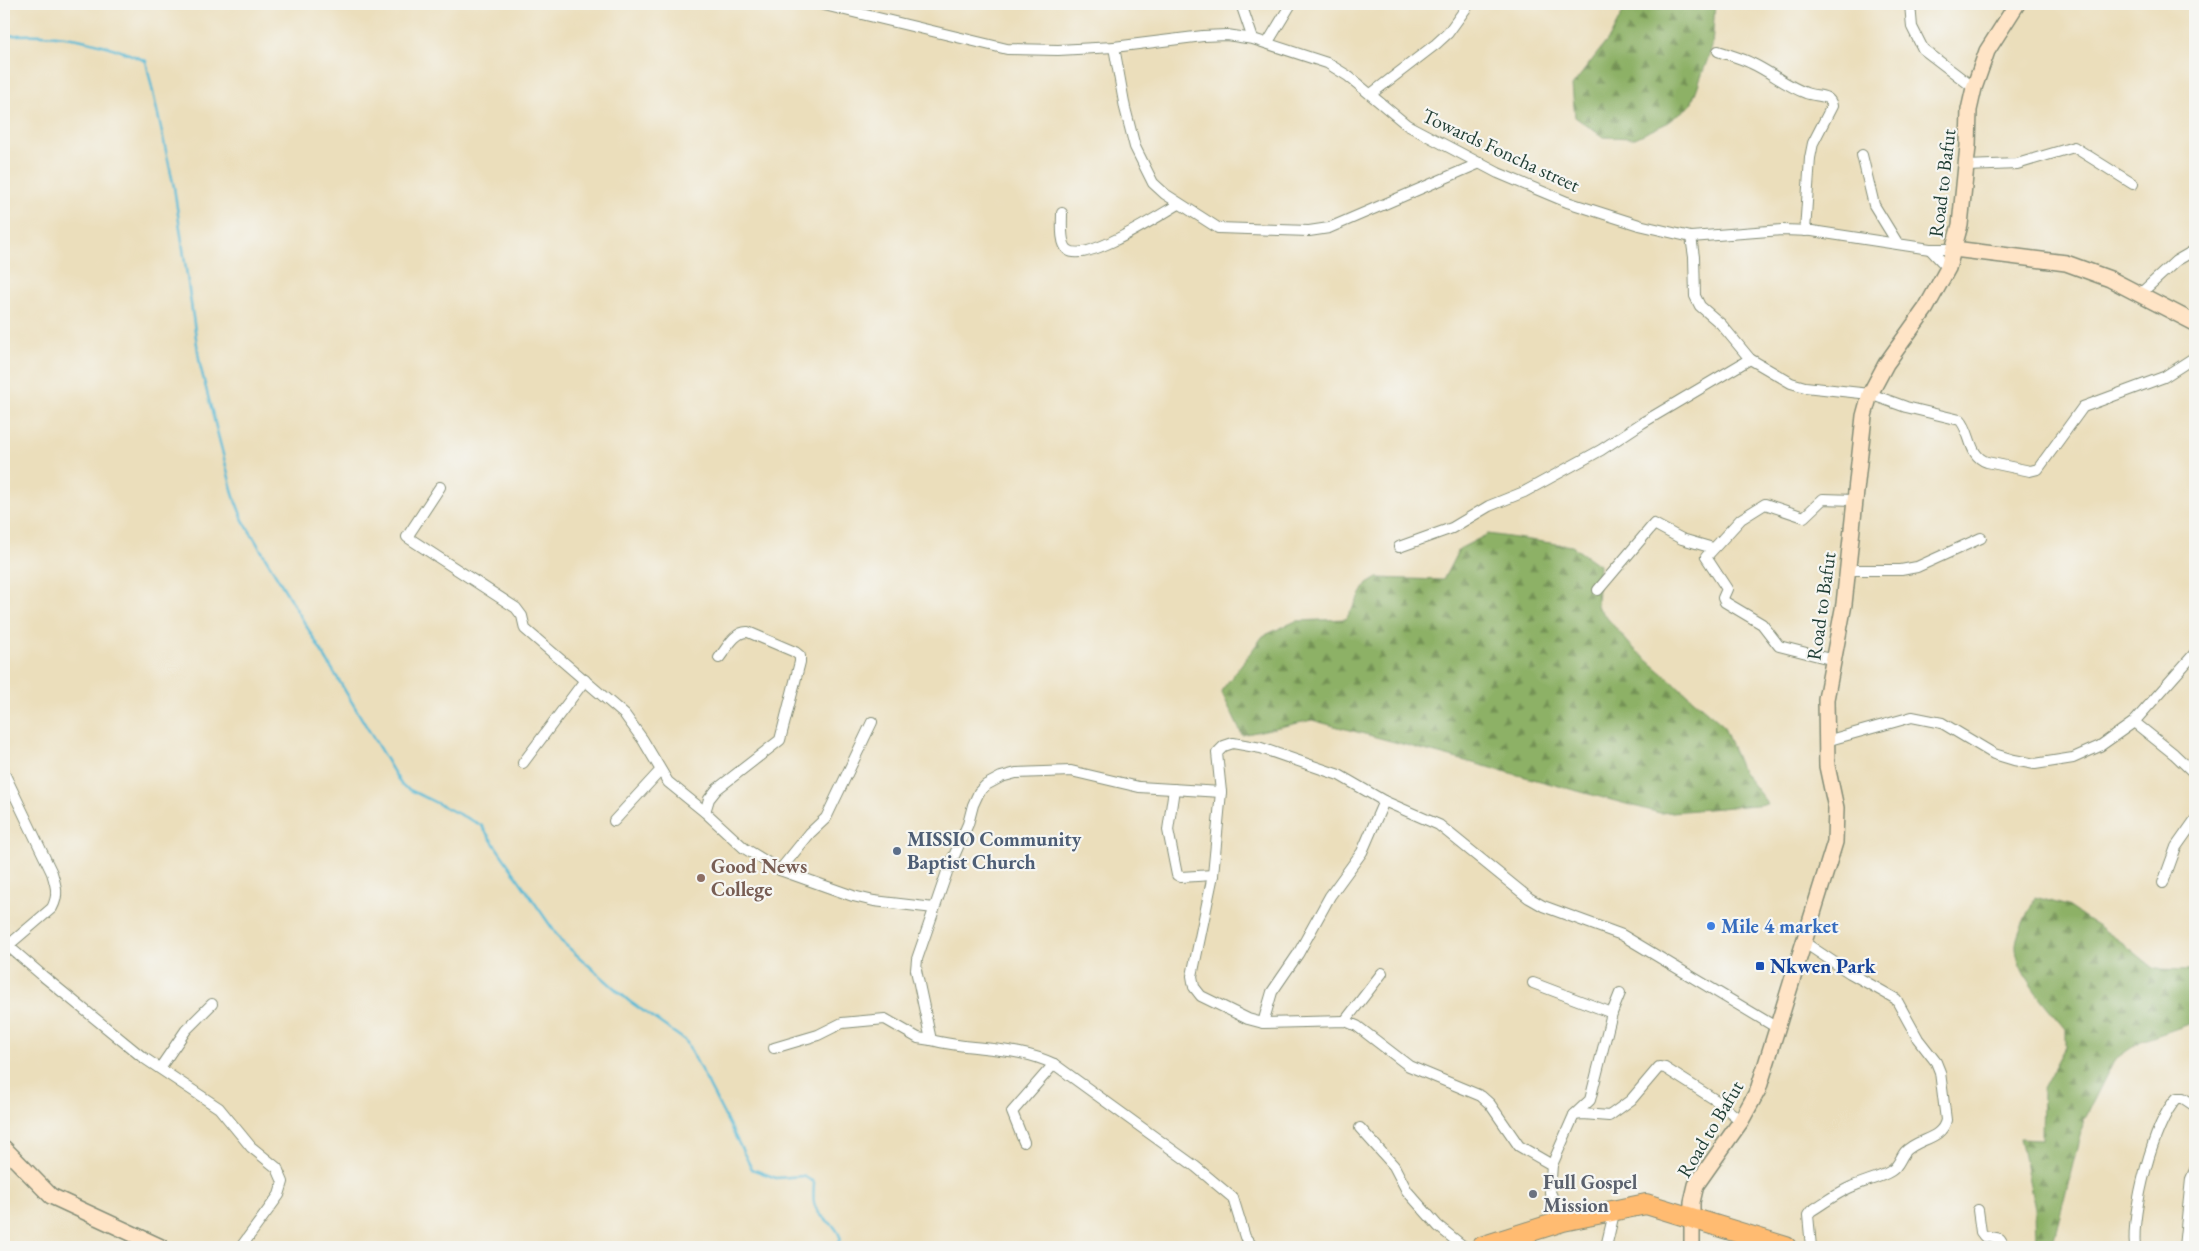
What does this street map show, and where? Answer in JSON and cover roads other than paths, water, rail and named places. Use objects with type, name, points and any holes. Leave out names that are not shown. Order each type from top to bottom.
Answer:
[{"type":"highway","points":[[1485,1247],[1563,1222],[1615,1209],[1646,1204],[1786,1247]]},
{"type":"street","name":"Towards Foncha street","points":[[820,4],[1007,49],[1058,50],[1114,47],[1193,37],[1227,35],[1253,38],[1327,63],[1348,76],[1407,125],[1480,163],[1566,202],[1639,225],[1691,237],[1805,231],[1930,249],[1954,249]]},
{"type":"street","points":[[1240,4],[1253,38]]},
{"type":"street","points":[[1268,42],[1291,4]]},
{"type":"street","points":[[1371,94],[1448,33],[1469,4]]},
{"type":"street","points":[[1910,4],[1912,27],[1924,49],[1974,88]]},
{"type":"street","name":"Road to Bafut","points":[[1692,1247],[1692,1218],[1696,1185],[1741,1121],[1758,1090],[1779,1029],[1835,842],[1835,803],[1828,778],[1826,699],[1834,660],[1847,570],[1861,435],[1870,394],[1886,364],[1926,308],[1948,268],[1960,225],[1967,166],[1969,110],[1974,88],[1988,51],[2017,4]]},
{"type":"street","points":[[1114,47],[1125,108],[1135,147],[1153,183],[1179,204],[1218,228],[1309,231],[1329,228],[1480,163]]},
{"type":"street","points":[[1718,51],[1752,63],[1776,80],[1808,94],[1828,98],[1831,101],[1832,106],[1813,143],[1810,158],[1805,231]]},
{"type":"street","points":[[1967,166],[2017,164],[2074,147],[2133,184]]},
{"type":"street","points":[[1862,155],[1874,205],[1898,244]]},
{"type":"street","points":[[1062,213],[1064,246],[1068,251],[1076,254],[1122,238],[1179,204]]},
{"type":"street","points":[[1691,237],[1694,257],[1695,296],[1700,306],[1721,324],[1750,359],[1791,383],[1804,387],[1870,394],[1906,407],[1960,420],[1975,454],[1980,460],[2030,470],[2038,468],[2083,407],[2164,377],[2195,357]]},
{"type":"street","points":[[1930,249],[1948,268]]},
{"type":"street","points":[[1954,249],[2066,262],[2110,279],[2195,323]]},
{"type":"street","points":[[2140,294],[2176,261],[2195,250]]},
{"type":"street","points":[[1399,547],[1452,528],[1489,506],[1524,492],[1601,450],[1642,423],[1750,359]]},
{"type":"street","points":[[440,487],[407,536],[516,608],[522,616],[526,629],[631,723],[660,770],[676,790],[705,812],[744,848],[780,870],[860,897],[934,908]]},
{"type":"street","points":[[1834,660],[1779,646],[1762,624],[1725,602],[1723,598],[1727,589],[1706,557],[1741,519],[1766,504],[1804,517],[1823,498],[1854,500]]},
{"type":"street","points":[[1598,590],[1654,524],[1682,539],[1713,548]]},
{"type":"street","points":[[1847,570],[1901,570],[1917,567],[1982,538]]},
{"type":"street","points":[[705,812],[709,799],[717,789],[780,740],[800,662],[800,656],[795,652],[748,632],[741,632],[737,635],[719,658]]},
{"type":"street","points":[[1826,741],[1912,718],[1942,723],[1994,754],[2035,764],[2073,758],[2100,746],[2134,722],[2195,653]]},
{"type":"street","points":[[523,763],[585,680]]},
{"type":"street","points":[[780,870],[810,832],[826,818],[872,722]]},
{"type":"street","points":[[2134,722],[2174,754],[2195,774]]},
{"type":"street","points":[[1552,1165],[1528,1153],[1519,1146],[1490,1104],[1481,1096],[1408,1066],[1357,1026],[1345,1021],[1263,1023],[1248,1019],[1201,996],[1194,987],[1192,976],[1212,875],[1221,792],[1217,753],[1224,746],[1233,743],[1261,748],[1339,775],[1384,801],[1439,825],[1529,898],[1544,906],[1622,935],[1779,1029]]},
{"type":"street","points":[[614,822],[660,770]]},
{"type":"street","points":[[931,1040],[916,970],[917,959],[934,908],[978,792],[986,785],[1001,777],[1041,770],[1071,771],[1139,787],[1221,792]]},
{"type":"street","points":[[4,773],[52,873],[57,890],[57,900],[52,908],[6,947],[141,1056],[219,1108],[251,1148],[277,1168],[283,1182],[279,1195],[241,1247]]},
{"type":"street","points":[[1174,789],[1168,830],[1177,875],[1181,877],[1212,875]]},
{"type":"street","points":[[1263,1023],[1272,992],[1298,954],[1330,896],[1362,852],[1384,801]]},
{"type":"street","points":[[2163,883],[2176,847],[2195,820]]},
{"type":"street","points":[[1805,943],[1850,973],[1896,999],[1918,1039],[1936,1062],[1940,1072],[1946,1120],[1945,1127],[1914,1145],[1891,1171],[1850,1187],[1811,1211],[1808,1216],[1811,1247]]},
{"type":"street","points":[[1345,1021],[1382,973]]},
{"type":"street","points":[[1533,983],[1612,1014]]},
{"type":"street","points":[[1563,1222],[1550,1192],[1552,1165],[1574,1115],[1590,1100],[1612,1014],[1620,993]]},
{"type":"street","points":[[160,1068],[186,1030],[212,1004]]},
{"type":"street","points":[[774,1048],[818,1035],[842,1023],[885,1019],[918,1038],[949,1045],[1030,1054],[1054,1064],[1196,1167],[1234,1198],[1245,1237],[1254,1247]]},
{"type":"street","points":[[1024,1142],[1012,1112],[1054,1064]]},
{"type":"street","points":[[1574,1115],[1608,1116],[1631,1100],[1659,1067],[1665,1068],[1717,1101],[1741,1121]]},
{"type":"street","points":[[2135,1247],[2136,1209],[2161,1122],[2176,1098],[2182,1098],[2195,1106]]},
{"type":"street","points":[[1360,1128],[1394,1166],[1410,1195],[1438,1226],[1464,1247]]},
{"type":"street","points":[[4,1148],[51,1196],[161,1247]]},
{"type":"street","points":[[2184,1247],[2191,1180],[2195,1170]]},
{"type":"street","points":[[1606,1247],[1615,1209]]},
{"type":"street","points":[[1978,1210],[1981,1232],[1984,1236],[2000,1239],[2005,1247]]},
{"type":"waterway","points":[[4,36],[59,36],[94,43],[146,61],[174,187],[200,365],[234,497],[243,520],[402,786],[481,825],[561,941],[629,1001],[686,1041],[752,1169],[776,1178],[803,1176],[814,1182],[814,1204],[821,1215],[835,1228],[841,1239],[834,1247]]},
{"type":"place","name":"MISSIO Community Baptist Church","points":[[897,851]]},
{"type":"place","name":"Good News College","points":[[701,878]]},
{"type":"place","name":"Mile 4 market","points":[[1711,926]]},
{"type":"place","name":"Nkwen Park","points":[[1760,966]]},
{"type":"place","name":"Full Gospel Mission","points":[[1533,1194]]}]
